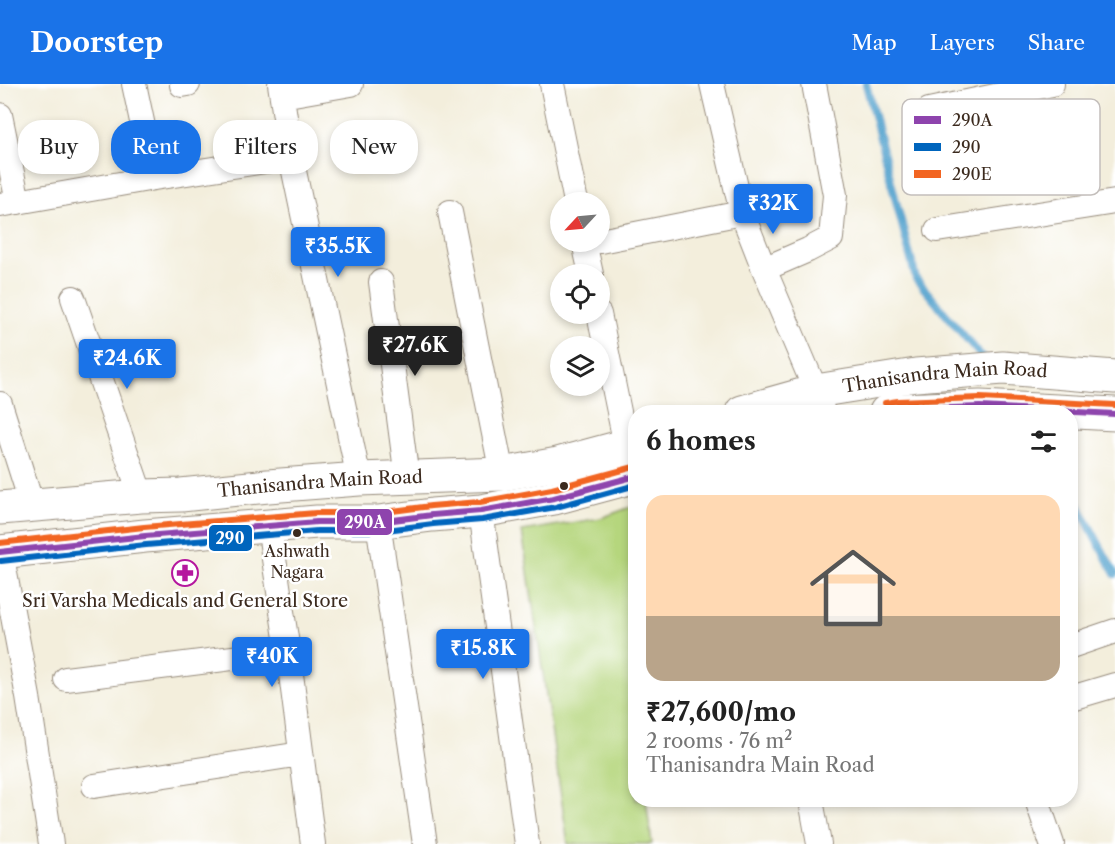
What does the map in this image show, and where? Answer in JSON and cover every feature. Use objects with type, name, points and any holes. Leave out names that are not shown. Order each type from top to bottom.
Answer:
[{"type":"main road","name":"Thanisandra Main Road","points":[[797,405],[820,402],[916,375],[1003,368],[1115,377]]},
{"type":"main road","name":"Thanisandra Main Road","points":[[1078,412],[1115,414]]},
{"type":"main road","name":"Thanisandra Main Road","points":[[0,508],[359,479],[502,474],[558,464],[628,456]]},
{"type":"main road","name":"Thanisandra Main Road","points":[[0,552],[145,536],[317,522],[378,522],[432,514],[481,511],[554,498],[628,458]]},
{"type":"street","points":[[134,84],[154,178]]},
{"type":"street","points":[[285,120],[281,90],[351,84]]},
{"type":"street","points":[[552,84],[574,192]]},
{"type":"street","points":[[712,84],[742,213],[820,402]]},
{"type":"street","points":[[764,269],[831,238],[836,195],[814,84]]},
{"type":"street","points":[[981,99],[1052,84]]},
{"type":"street","points":[[0,115],[9,204],[213,169]]},
{"type":"street","points":[[295,174],[359,479]]},
{"type":"street","points":[[937,230],[1115,202]]},
{"type":"street","points":[[450,212],[502,474]]},
{"type":"street","points":[[610,239],[742,213]]},
{"type":"street","points":[[381,282],[407,478]]},
{"type":"street","points":[[73,298],[141,496]]},
{"type":"street","points":[[601,324],[628,434]]},
{"type":"street","points":[[0,404],[32,505]]},
{"type":"street","points":[[481,511],[527,844]]},
{"type":"street","points":[[378,522],[425,844]]},
{"type":"street","points":[[268,526],[288,651],[313,844]]},
{"type":"street","points":[[0,552],[28,697],[51,844]]},
{"type":"street","points":[[1078,644],[1115,631]]},
{"type":"street","points":[[66,679],[288,651]]},
{"type":"street","points":[[1078,696],[1115,685]]},
{"type":"street","points":[[94,786],[301,754]]},
{"type":"street","points":[[812,807],[819,844]]},
{"type":"street","points":[[1040,807],[1052,844]]},
{"type":"green space","points":[[628,508],[628,807],[647,807],[652,844],[568,844],[522,531],[601,518]]},
{"type":"waterway","points":[[866,84],[916,279],[982,357]]},
{"type":"waterway","points":[[1078,505],[1115,574]]},
{"type":"transit line","name":"290E","points":[[885,403],[980,398],[1115,405]]},
{"type":"transit line","name":"290A","points":[[1078,412],[1115,414]]},
{"type":"transit line","name":"290E","points":[[0,543],[144,527],[316,513],[377,513],[480,502],[552,489],[628,469]]},
{"type":"transit line","name":"290A","points":[[0,552],[145,536],[317,522],[378,522],[481,511],[554,498],[628,478]]},
{"type":"transit line","name":"290","points":[[1,561],[146,545],[317,531],[379,531],[482,520],[556,507],[628,487]]},
{"type":"place","name":"Ashwath Nagara","points":[[297,533]]},
{"type":"place","name":"Sri Varsha Medicals and General Store","points":[[185,573]]}]
